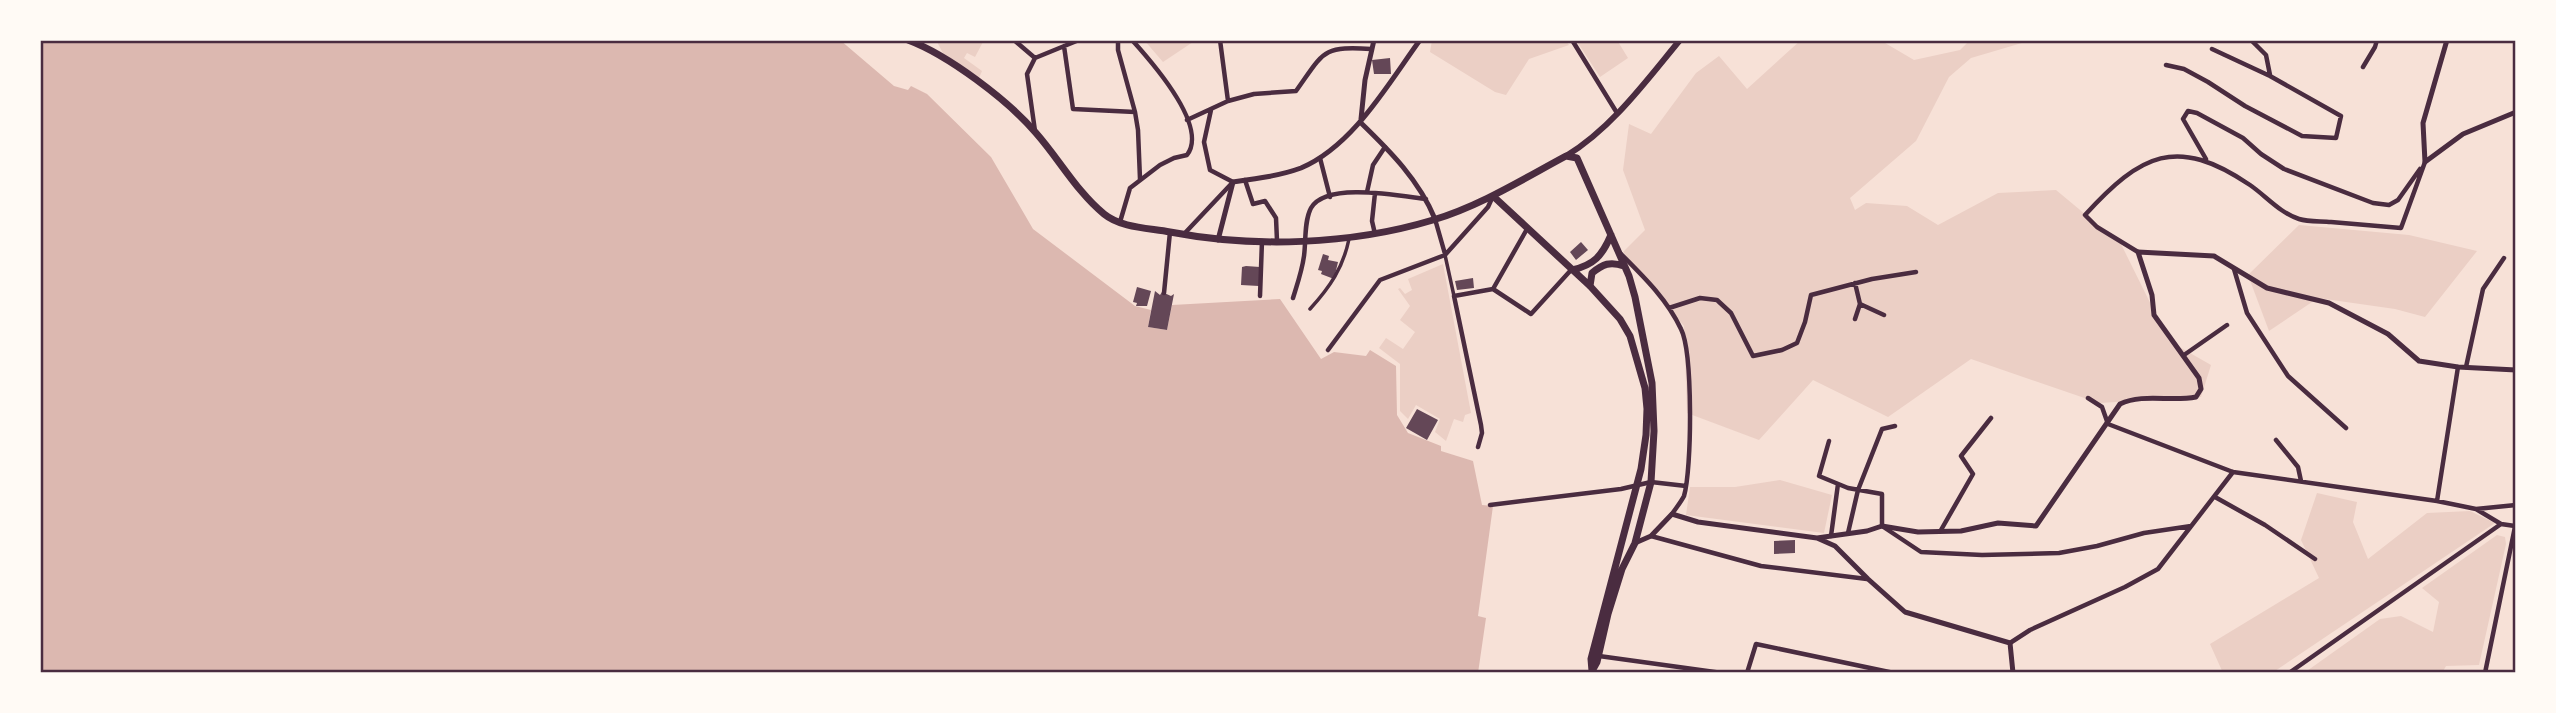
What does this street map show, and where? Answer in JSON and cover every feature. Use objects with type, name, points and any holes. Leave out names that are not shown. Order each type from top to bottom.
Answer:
[{"type":"main road","points":[[908,40],[931,51]]},
{"type":"main road","points":[[918,40],[999,96],[1035,132],[1101,212],[1120,222],[1183,235],[1217,240],[1277,241],[1376,235],[1435,219],[1493,195],[1582,146],[1618,113],[1680,40]]},
{"type":"main road","points":[[1582,146],[1577,158],[1624,266],[1638,307],[1652,383],[1654,430],[1651,482],[1634,543],[1622,569],[1591,672]]},
{"type":"main road","points":[[1566,156],[1577,158]]},
{"type":"main road","points":[[1493,195],[1590,286],[1620,319],[1630,336],[1645,388],[1646,435],[1638,484],[1591,659],[1591,672]]},
{"type":"main road","points":[[1572,270],[1593,263],[1603,253],[1611,235]]},
{"type":"main road","points":[[1590,286],[1592,273],[1604,264],[1616,263],[1624,266]]},
{"type":"street","points":[[1014,40],[1035,58]]},
{"type":"street","points":[[1035,132],[1027,74],[1035,58],[1079,40]]},
{"type":"street","points":[[1118,40],[1118,50],[1138,130],[1140,180]]},
{"type":"street","points":[[1120,222],[1130,188],[1160,165],[1187,155],[1192,144],[1180,102],[1132,40]]},
{"type":"street","points":[[1220,40],[1228,101]]},
{"type":"street","points":[[1360,122],[1365,80],[1374,40]]},
{"type":"street","points":[[1211,110],[1204,142],[1210,170],[1233,182],[1259,179],[1300,168],[1320,158],[1360,122],[1420,40]]},
{"type":"street","points":[[1572,40],[1618,113]]},
{"type":"street","points":[[2251,40],[2266,55],[2270,76]]},
{"type":"street","points":[[2363,67],[2377,40]]},
{"type":"street","points":[[2447,40],[2423,123],[2425,162],[2401,228],[2299,219],[2281,210],[2250,185],[2206,160],[2172,155],[2140,165],[2107,191],[2085,215],[2097,227],[2138,252],[2214,256],[2267,288],[2329,303],[2388,334],[2419,361],[2466,368],[2516,370]]},
{"type":"street","points":[[1064,46],[1073,109],[1135,112]]},
{"type":"street","points":[[1187,120],[1228,101],[1254,94],[1296,91],[1326,52],[1342,47],[1371,49]]},
{"type":"street","points":[[2166,65],[2184,69],[2302,136],[2336,138],[2341,116],[2270,76],[2213,49]]},
{"type":"street","points":[[2206,160],[2185,125],[2183,119],[2188,111],[2197,113],[2243,138],[2260,155],[2284,169],[2373,203],[2389,205],[2398,200],[2425,162],[2463,134],[2516,112]]},
{"type":"street","points":[[1360,122],[1395,156],[1427,199],[1435,219],[1446,255],[1481,425],[1478,447]]},
{"type":"street","points":[[1367,192],[1373,165],[1385,147]]},
{"type":"street","points":[[1320,158],[1330,197]]},
{"type":"street","points":[[1245,180],[1253,204],[1265,201],[1276,218],[1277,241]]},
{"type":"street","points":[[1183,235],[1233,182]]},
{"type":"street","points":[[1217,240],[1233,182]]},
{"type":"street","points":[[1293,298],[1304,260],[1312,206],[1351,190],[1427,199]]},
{"type":"street","points":[[1375,193],[1372,221],[1376,235]]},
{"type":"street","points":[[1328,350],[1380,280],[1446,255],[1488,207],[1493,195]]},
{"type":"street","points":[[1493,289],[1528,228]]},
{"type":"street","points":[[1164,293],[1170,232]]},
{"type":"street","points":[[1310,309],[1336,278],[1345,259],[1349,238]]},
{"type":"street","points":[[1260,296],[1262,240]]},
{"type":"street","points":[[1617,250],[1649,282],[1669,308],[1683,331],[1688,361],[1689,438],[1683,499],[1651,537],[1634,543]]},
{"type":"street","points":[[1672,514],[1709,524],[1817,538],[1882,526],[1918,532],[1961,531],[1998,523],[2036,526],[2120,404],[2131,399],[2183,400],[2196,397],[2201,389],[2199,378],[2154,315],[2152,295],[2138,252]]},
{"type":"street","points":[[2466,368],[2483,289],[2504,258]]},
{"type":"street","points":[[2234,268],[2247,313],[2288,376],[2346,428]]},
{"type":"street","points":[[1454,296],[1493,289],[1531,314],[1572,270]]},
{"type":"street","points":[[1669,308],[1700,299],[1717,300],[1731,313],[1753,356],[1783,350],[1797,343],[1811,295],[1855,283],[1916,272]]},
{"type":"street","points":[[1855,283],[1860,304],[1855,319]]},
{"type":"street","points":[[1860,304],[1884,315]]},
{"type":"street","points":[[2184,355],[2227,325]]},
{"type":"street","points":[[2437,501],[2458,367]]},
{"type":"street","points":[[2088,398],[2102,407],[2108,425]]},
{"type":"street","points":[[1941,530],[1973,474],[1961,456],[1991,418]]},
{"type":"street","points":[[2108,425],[2233,472],[2476,509],[2516,505]]},
{"type":"street","points":[[1848,533],[1858,490],[1882,429],[1895,426]]},
{"type":"street","points":[[1829,440],[1819,476],[1858,490],[1882,494],[1882,526]]},
{"type":"street","points":[[2276,440],[2298,467],[2301,481]]},
{"type":"street","points":[[2010,643],[2029,630],[2125,587],[2158,569],[2233,472]]},
{"type":"street","points":[[1490,505],[1621,489],[1651,482],[1686,486]]},
{"type":"street","points":[[1831,536],[1838,484]]},
{"type":"street","points":[[2214,497],[2315,559]]},
{"type":"street","points":[[2476,509],[2501,524],[2515,524],[2485,673]]},
{"type":"street","points":[[2288,673],[2501,524]]},
{"type":"street","points":[[1882,526],[1921,552],[1982,555],[2059,553],[2144,533],[2191,526]]},
{"type":"street","points":[[1651,537],[1761,566],[1868,579]]},
{"type":"street","points":[[1817,538],[1835,546],[1905,612],[2010,643]]},
{"type":"street","points":[[2010,643],[2013,673]]},
{"type":"street","points":[[1747,673],[1756,644],[1894,673]]},
{"type":"street","points":[[1598,656],[1722,673]]},
{"type":"shaded area","points":[[40,40],[840,40],[894,86],[908,90],[911,86],[927,94],[991,157],[1033,229],[1135,306],[1151,310],[1148,327],[1167,330],[1172,305],[1280,299],[1321,359],[1334,352],[1366,356],[1370,350],[1396,366],[1397,415],[1408,433],[1441,446],[1441,451],[1473,461],[1482,505],[1493,506],[1478,616],[1486,618],[1478,673],[40,673]]},
{"type":"shaded area","points":[[936,40],[984,40],[975,57],[967,53],[964,58],[982,71],[979,78],[945,57]]},
{"type":"shaded area","points":[[1144,40],[1196,40],[1163,62]]},
{"type":"shaded area","points":[[1432,40],[1565,40],[1569,45],[1529,59],[1506,95],[1495,92],[1430,52]]},
{"type":"shaded area","points":[[1576,40],[1617,40],[1628,58],[1600,77]]},
{"type":"shaded area","points":[[1801,40],[1880,40],[1914,60],[1960,50],[1970,40],[2032,40],[1971,58],[1949,77],[1916,141],[1850,198],[1855,210],[1866,203],[1907,206],[1938,225],[1998,193],[2056,190],[2121,244],[2169,341],[2211,365],[2201,397],[2099,403],[1971,359],[1888,417],[1813,380],[1759,440],[1687,413],[1684,326],[1623,252],[1645,230],[1623,170],[1629,124],[1651,134],[1696,73],[1719,56],[1747,89]]},
{"type":"shaded area","points":[[2299,225],[2409,235],[2477,251],[2425,317],[2395,309],[2318,298],[2269,331],[2248,275]]},
{"type":"shaded area","points":[[1443,264],[1471,413],[1465,415],[1463,422],[1454,419],[1446,441],[1435,432],[1440,419],[1416,405],[1408,419],[1400,411],[1400,364],[1379,348],[1386,338],[1403,349],[1415,332],[1400,320],[1410,306],[1398,289],[1405,294],[1412,290],[1408,279]]},
{"type":"shaded area","points":[[1780,480],[1832,495],[1824,533],[1686,515],[1690,487],[1735,487]]},
{"type":"shaded area","points":[[2317,493],[2357,502],[2353,522],[2368,559],[2427,513],[2470,511],[2495,523],[2272,673],[2223,673],[2210,644],[2319,578],[2301,540]]},
{"type":"shaded area","points":[[2497,535],[2505,537],[2506,544],[2479,665],[2446,666],[2442,673],[2304,673],[2380,619],[2401,616],[2433,632],[2439,602],[2422,588]]},
{"type":"building","points":[[1390,58],[1391,74],[1374,74],[1372,60]]},
{"type":"building","points":[[1581,242],[1588,250],[1576,260],[1570,252]]},
{"type":"building","points":[[1323,254],[1329,256],[1328,260],[1338,262],[1334,279],[1318,270]]},
{"type":"building","points":[[1242,267],[1260,267],[1259,286],[1241,285]]},
{"type":"building","points":[[1473,278],[1474,288],[1457,290],[1455,281]]},
{"type":"building","points":[[1137,287],[1151,291],[1147,306],[1136,306],[1137,303],[1133,302]]},
{"type":"building","points":[[1155,291],[1160,295],[1162,292],[1171,296],[1174,294],[1167,330],[1148,327]]},
{"type":"building","points":[[1417,409],[1438,420],[1427,440],[1406,428]]},
{"type":"building","points":[[1795,540],[1795,553],[1774,554],[1774,541]]}]
